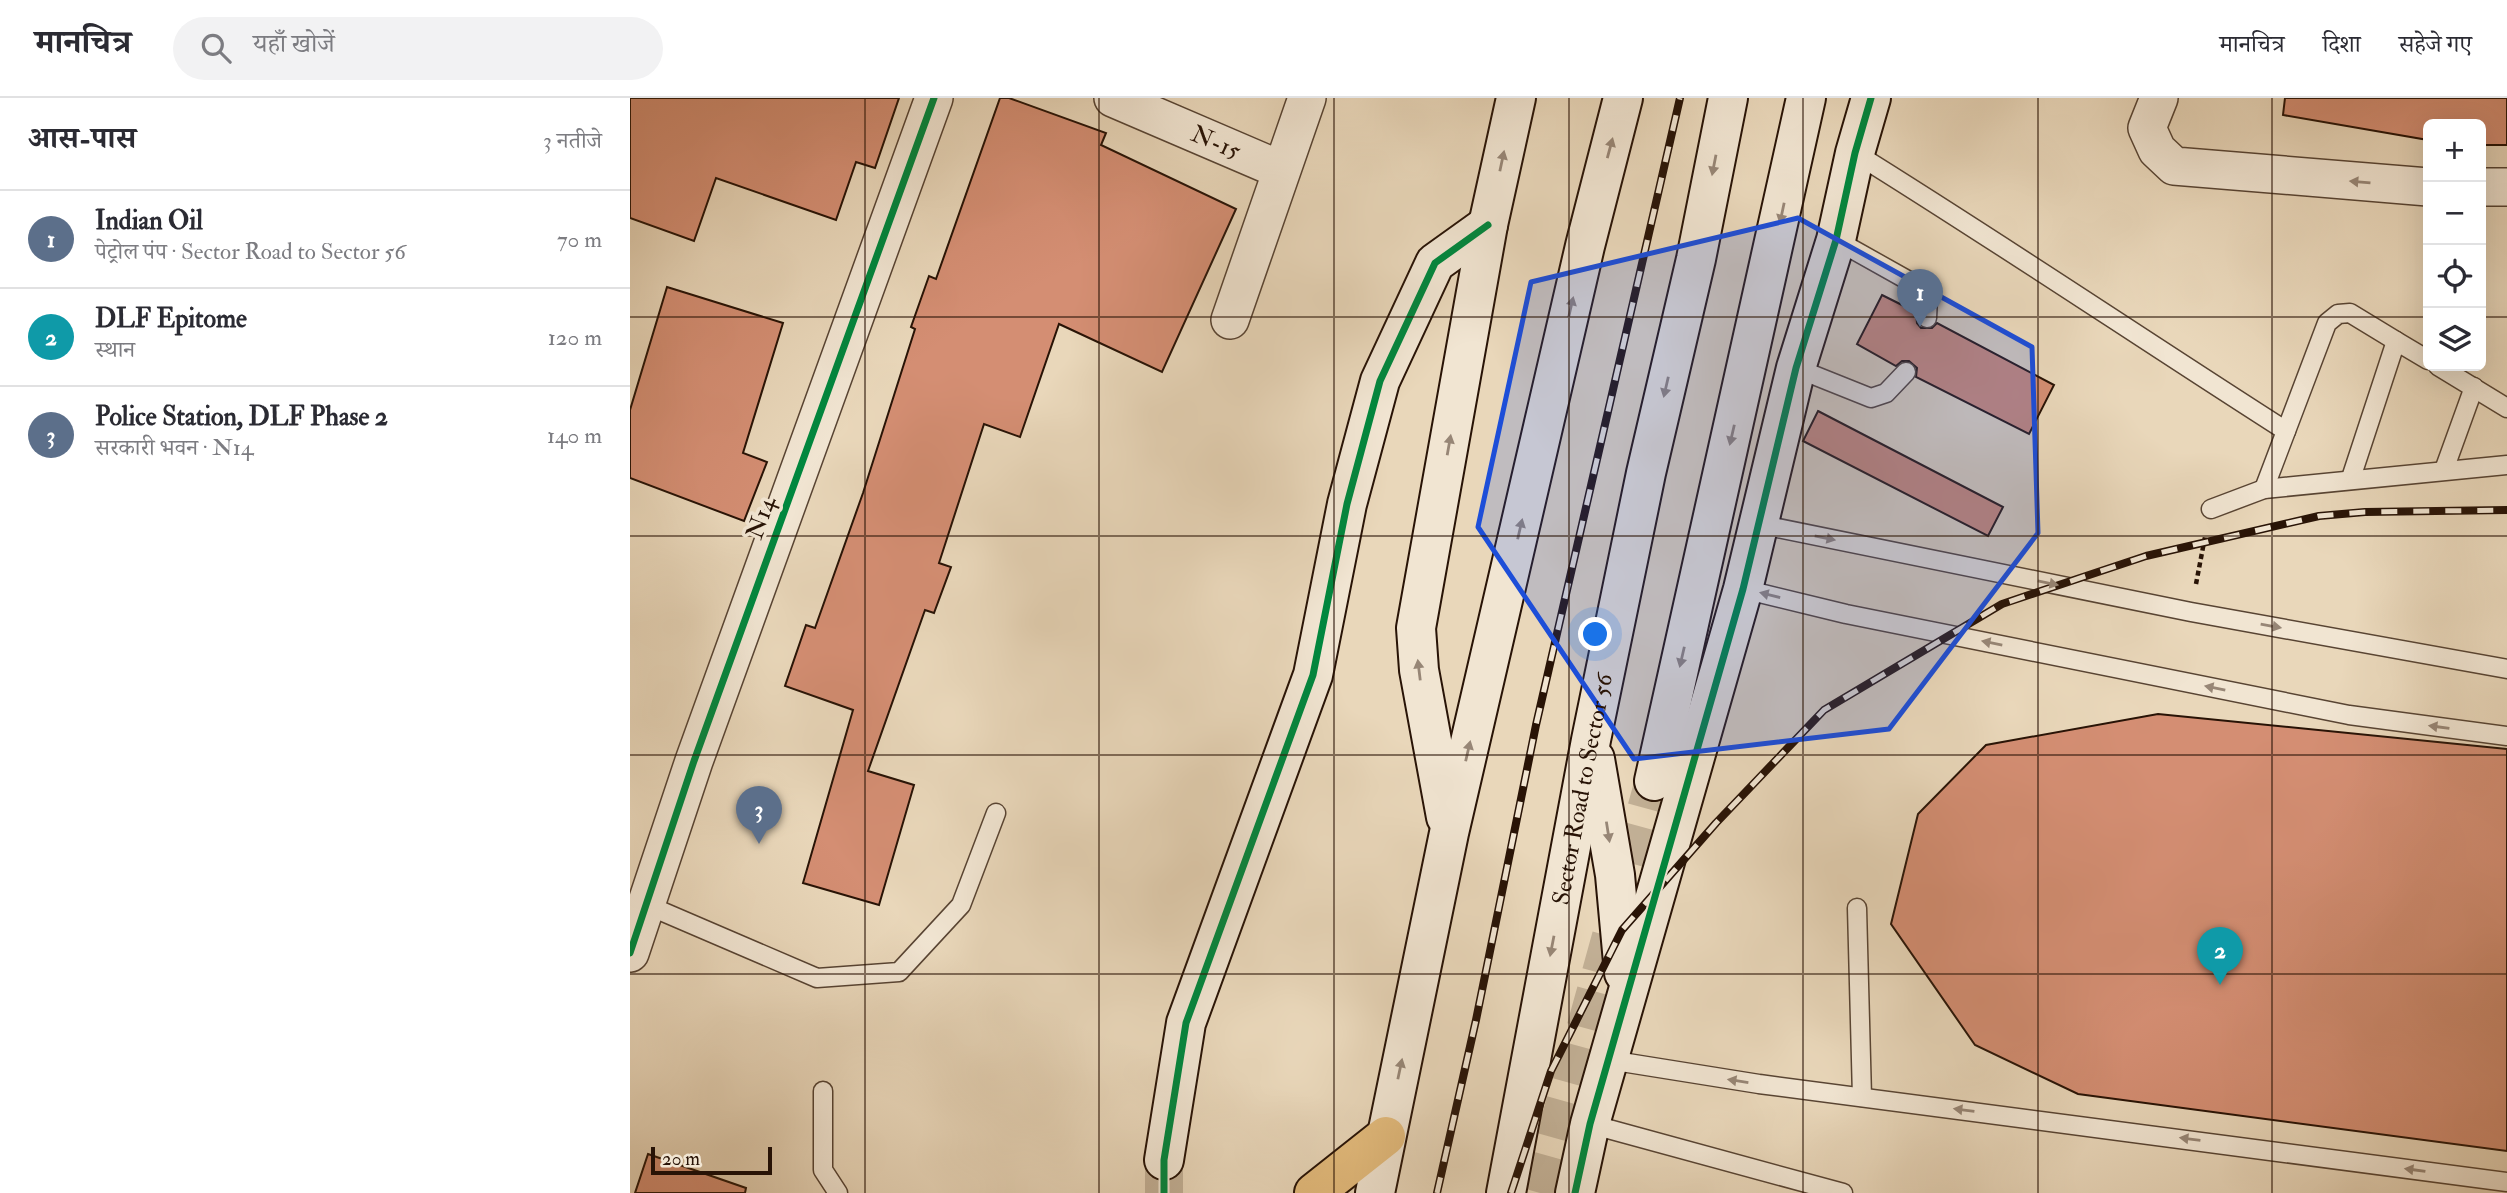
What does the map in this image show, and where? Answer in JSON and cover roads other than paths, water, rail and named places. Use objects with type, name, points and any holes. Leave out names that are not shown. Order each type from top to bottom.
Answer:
[{"type":"main road","points":[[1314,1193],[1386,1136]]},
{"type":"street","name":"N14","points":[[630,953],[694,761],[934,98]]},
{"type":"street","name":"N-15","points":[[1113,98],[1281,170]]},
{"type":"street","points":[[1230,320],[1307,98]]},
{"type":"street","points":[[1449,833],[1419,670],[1416,628],[1488,225],[1516,98]]},
{"type":"street","points":[[1375,1193],[1449,833],[1596,199],[1623,98]]},
{"type":"street","name":"Sector Road to Sector 56","points":[[1506,1193],[1591,740],[1646,473],[1696,259],[1728,98]]},
{"type":"street","points":[[1654,781],[1806,98]]},
{"type":"street","points":[[1575,1193],[1590,1124],[1743,589],[1796,368],[1836,240],[1855,153],[1871,98]]},
{"type":"street","points":[[2159,98],[2147,128],[2157,150],[2174,166],[2423,187]]},
{"type":"street","points":[[2486,187],[2507,187]]},
{"type":"street","points":[[1164,1160],[1186,1023],[1313,675],[1347,504],[1380,381],[1435,263],[1488,225]]},
{"type":"street","points":[[1591,740],[1615,875],[1624,960],[1624,1007]]},
{"type":"lane","points":[[1855,153],[1963,220],[2121,326],[2286,431]]},
{"type":"lane","points":[[1836,240],[1918,286],[1928,297],[1927,318]]},
{"type":"lane","points":[[2264,489],[2327,323],[2338,314],[2350,313],[2423,357]]},
{"type":"lane","points":[[2351,478],[2396,341]]},
{"type":"lane","points":[[1796,368],[1871,397],[1886,393],[1906,372]]},
{"type":"lane","points":[[2447,371],[2507,408]]},
{"type":"lane","points":[[2444,470],[2474,387]]},
{"type":"lane","points":[[2211,509],[2264,489],[2507,464]]},
{"type":"lane","points":[[1758,524],[2190,612],[2507,668]]},
{"type":"lane","points":[[1743,589],[1846,614],[2335,712],[2507,736]]},
{"type":"lane","points":[[648,905],[817,978],[898,972],[961,905],[996,813]]},
{"type":"lane","points":[[1857,908],[1862,1097]]},
{"type":"lane","points":[[1608,1060],[1862,1097],[2507,1182]]},
{"type":"lane","points":[[823,1091],[823,1170],[838,1193]]},
{"type":"lane","points":[[1590,1124],[1843,1193]]},
{"type":"tunnel","points":[[1540,1193],[1654,781]]},
{"type":"tunnel","points":[[1164,1160],[1164,1193]]},
{"type":"railway","points":[[1437,1193],[1476,1020],[1536,725],[1680,98]]},
{"type":"railway","points":[[1511,1193],[1551,1071],[1622,930],[1716,823],[1824,710],[2002,604],[2146,556],[2319,516],[2365,512],[2507,510]]},
{"type":"place","name":"Indian Oil","points":[[1920,327]]},
{"type":"place","name":"Police Station, DLF Phase 2","points":[[759,844]]},
{"type":"place","name":"DLF Epitome","points":[[2220,985]]}]
